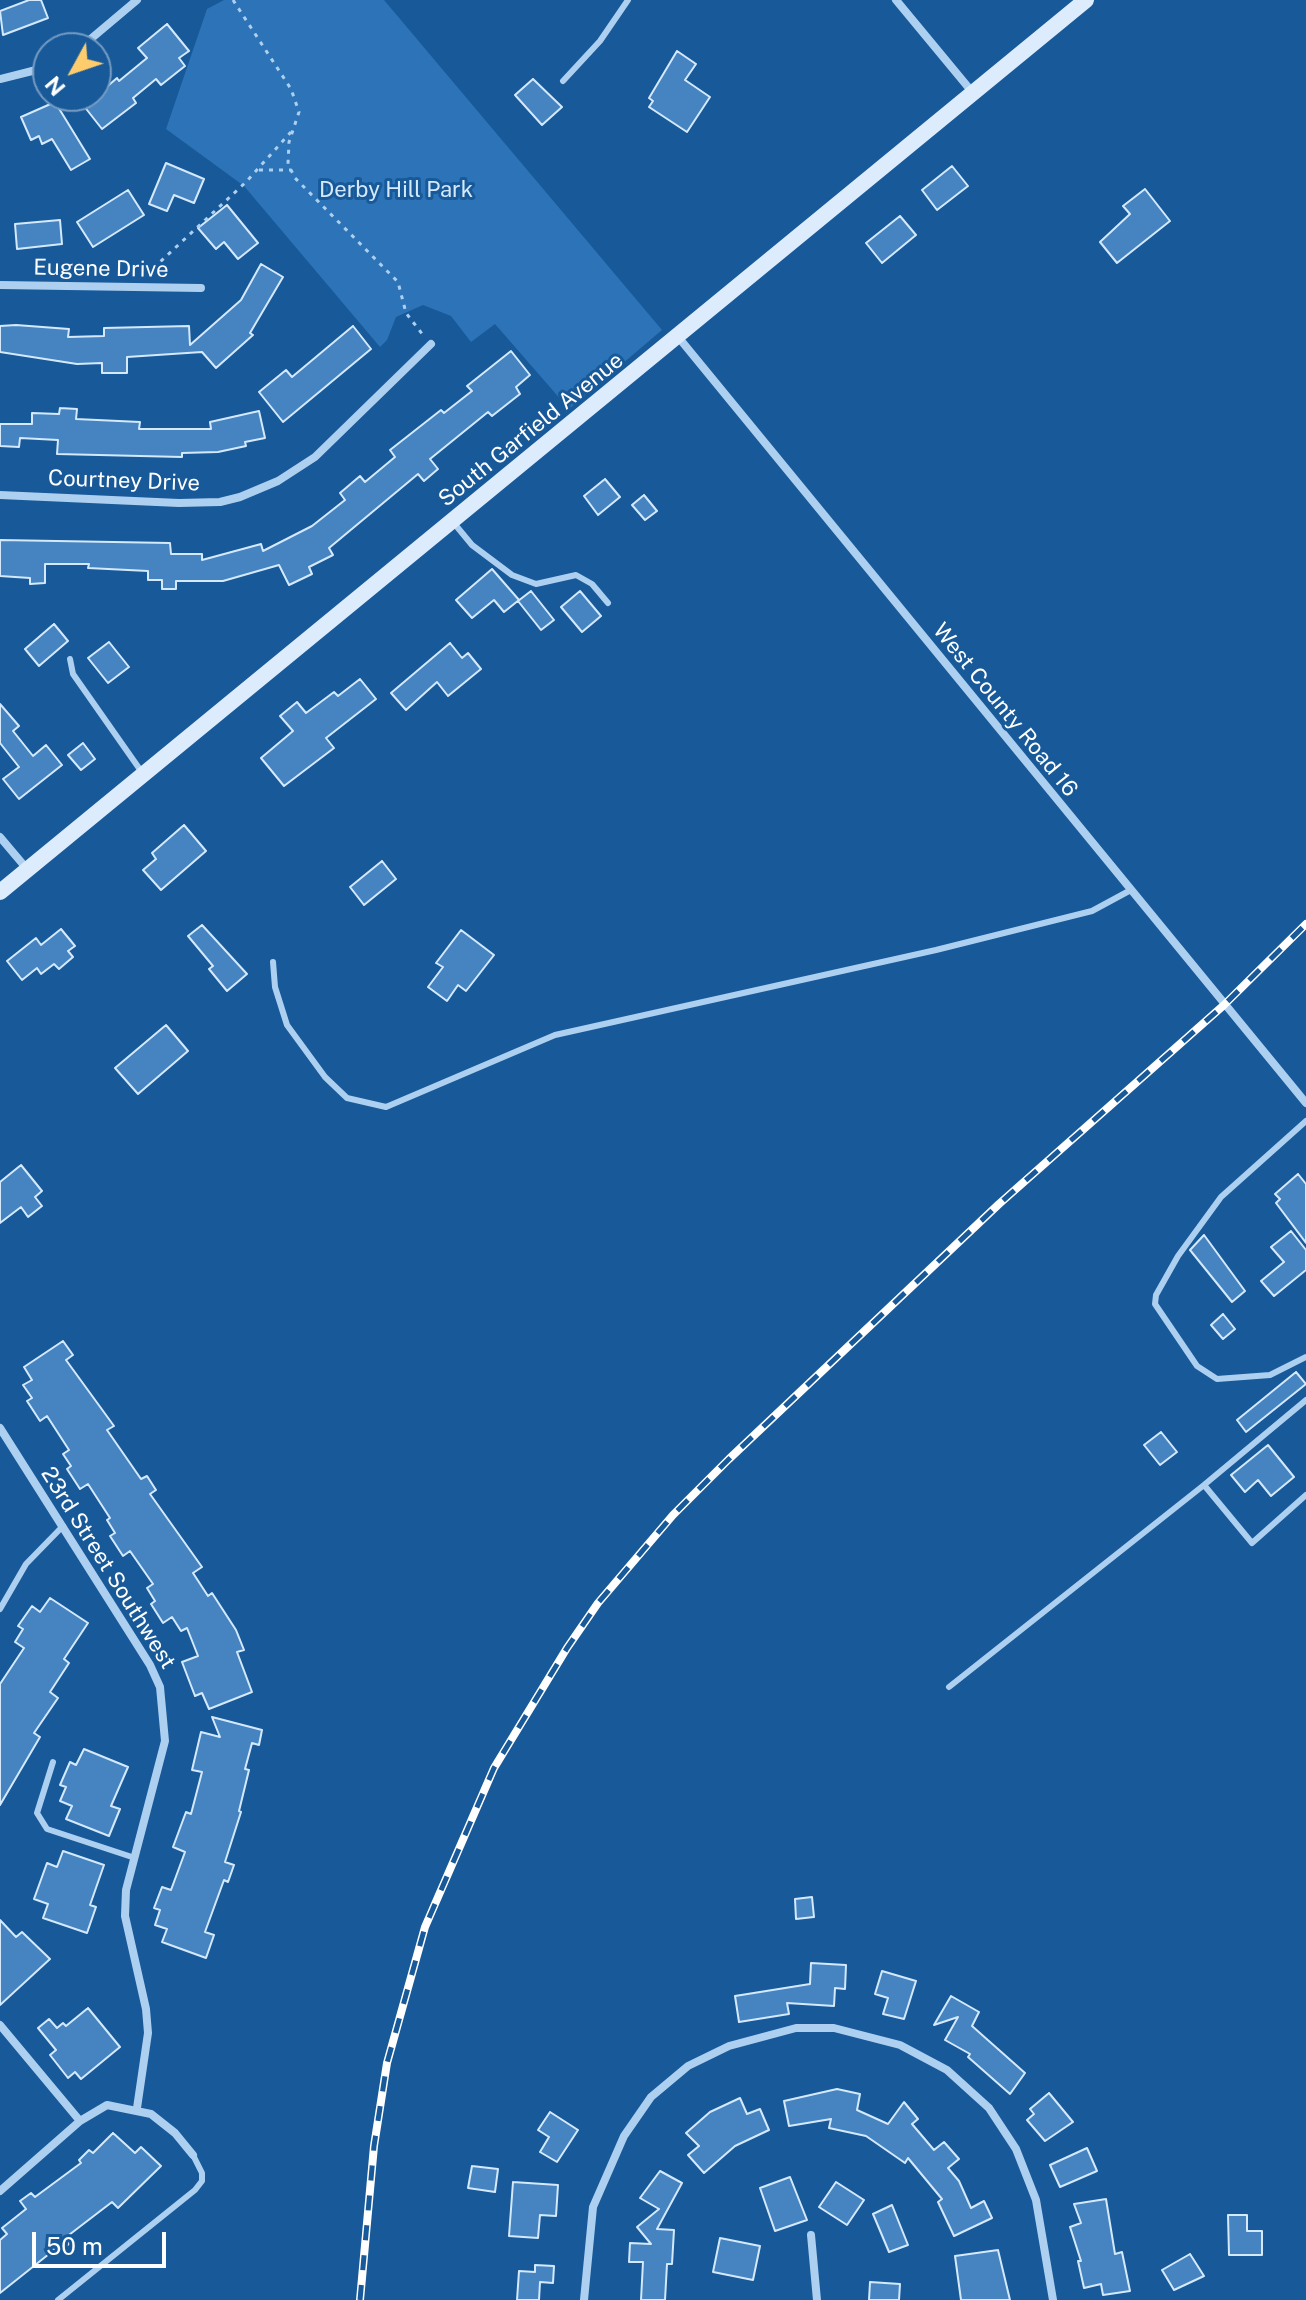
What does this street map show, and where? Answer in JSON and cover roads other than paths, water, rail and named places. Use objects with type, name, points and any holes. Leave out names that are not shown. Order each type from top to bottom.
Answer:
[{"type":"street","points":[[99,32],[137,0]]},
{"type":"street","points":[[896,0],[974,93]]},
{"type":"street","name":"South Garfield Avenue","points":[[0,892],[679,338],[1086,0]]},
{"type":"street","points":[[0,79],[32,71]]},
{"type":"street","name":"Eugene Drive","points":[[0,285],[201,288]]},
{"type":"street","name":"West County Road 16","points":[[679,338],[1129,891],[1306,1103]]},
{"type":"street","name":"Courtney Drive","points":[[0,495],[179,503],[220,502],[240,497],[278,481],[315,457],[431,344]]},
{"type":"street","points":[[0,837],[27,869]]},
{"type":"street","name":"23rd Street Southwest","points":[[0,1428],[150,1665],[160,1687],[165,1741],[135,1858],[125,1916],[146,2009],[148,2033],[137,2108]]},
{"type":"street","points":[[0,2025],[80,2121]]},
{"type":"street","points":[[584,2300],[593,2207],[624,2136],[651,2097],[688,2066],[729,2046],[796,2028],[834,2028],[900,2045],[947,2070],[989,2108],[1016,2149],[1036,2200],[1053,2300]]},
{"type":"street","points":[[0,2191],[80,2121],[107,2105],[137,2108],[166,2124],[193,2155]]},
{"type":"street","points":[[811,2235],[817,2300]]},
{"type":"lane","points":[[563,81],[600,41],[628,0]]},
{"type":"lane","points":[[453,522],[480,552],[512,575],[536,584],[576,575],[592,584],[608,603]]},
{"type":"lane","points":[[70,659],[73,674],[143,774]]},
{"type":"lane","points":[[273,962],[275,987],[287,1025],[325,1077],[347,1098],[386,1107],[555,1035],[1092,911],[1129,891]]},
{"type":"lane","points":[[1306,1121],[1221,1197],[1178,1256],[1156,1295],[1155,1304],[1197,1366],[1217,1379],[1270,1375],[1306,1357]]},
{"type":"lane","points":[[949,1687],[1306,1400]]},
{"type":"lane","points":[[1204,1485],[1252,1543],[1306,1495]]},
{"type":"lane","points":[[0,1609],[26,1564],[63,1526]]},
{"type":"lane","points":[[53,1762],[37,1813],[47,1829],[135,1858]]},
{"type":"lane","points":[[58,2300],[195,2190],[202,2181],[202,2173],[193,2155]]},
{"type":"railway","points":[[360,2300],[374,2146],[387,2063],[425,1927],[494,1768],[567,1648],[598,1603],[673,1515],[729,1459],[999,1204],[1224,1005],[1306,924]]},
{"type":"park label","name":"Derby Hill Park","points":[[396,190]]}]
